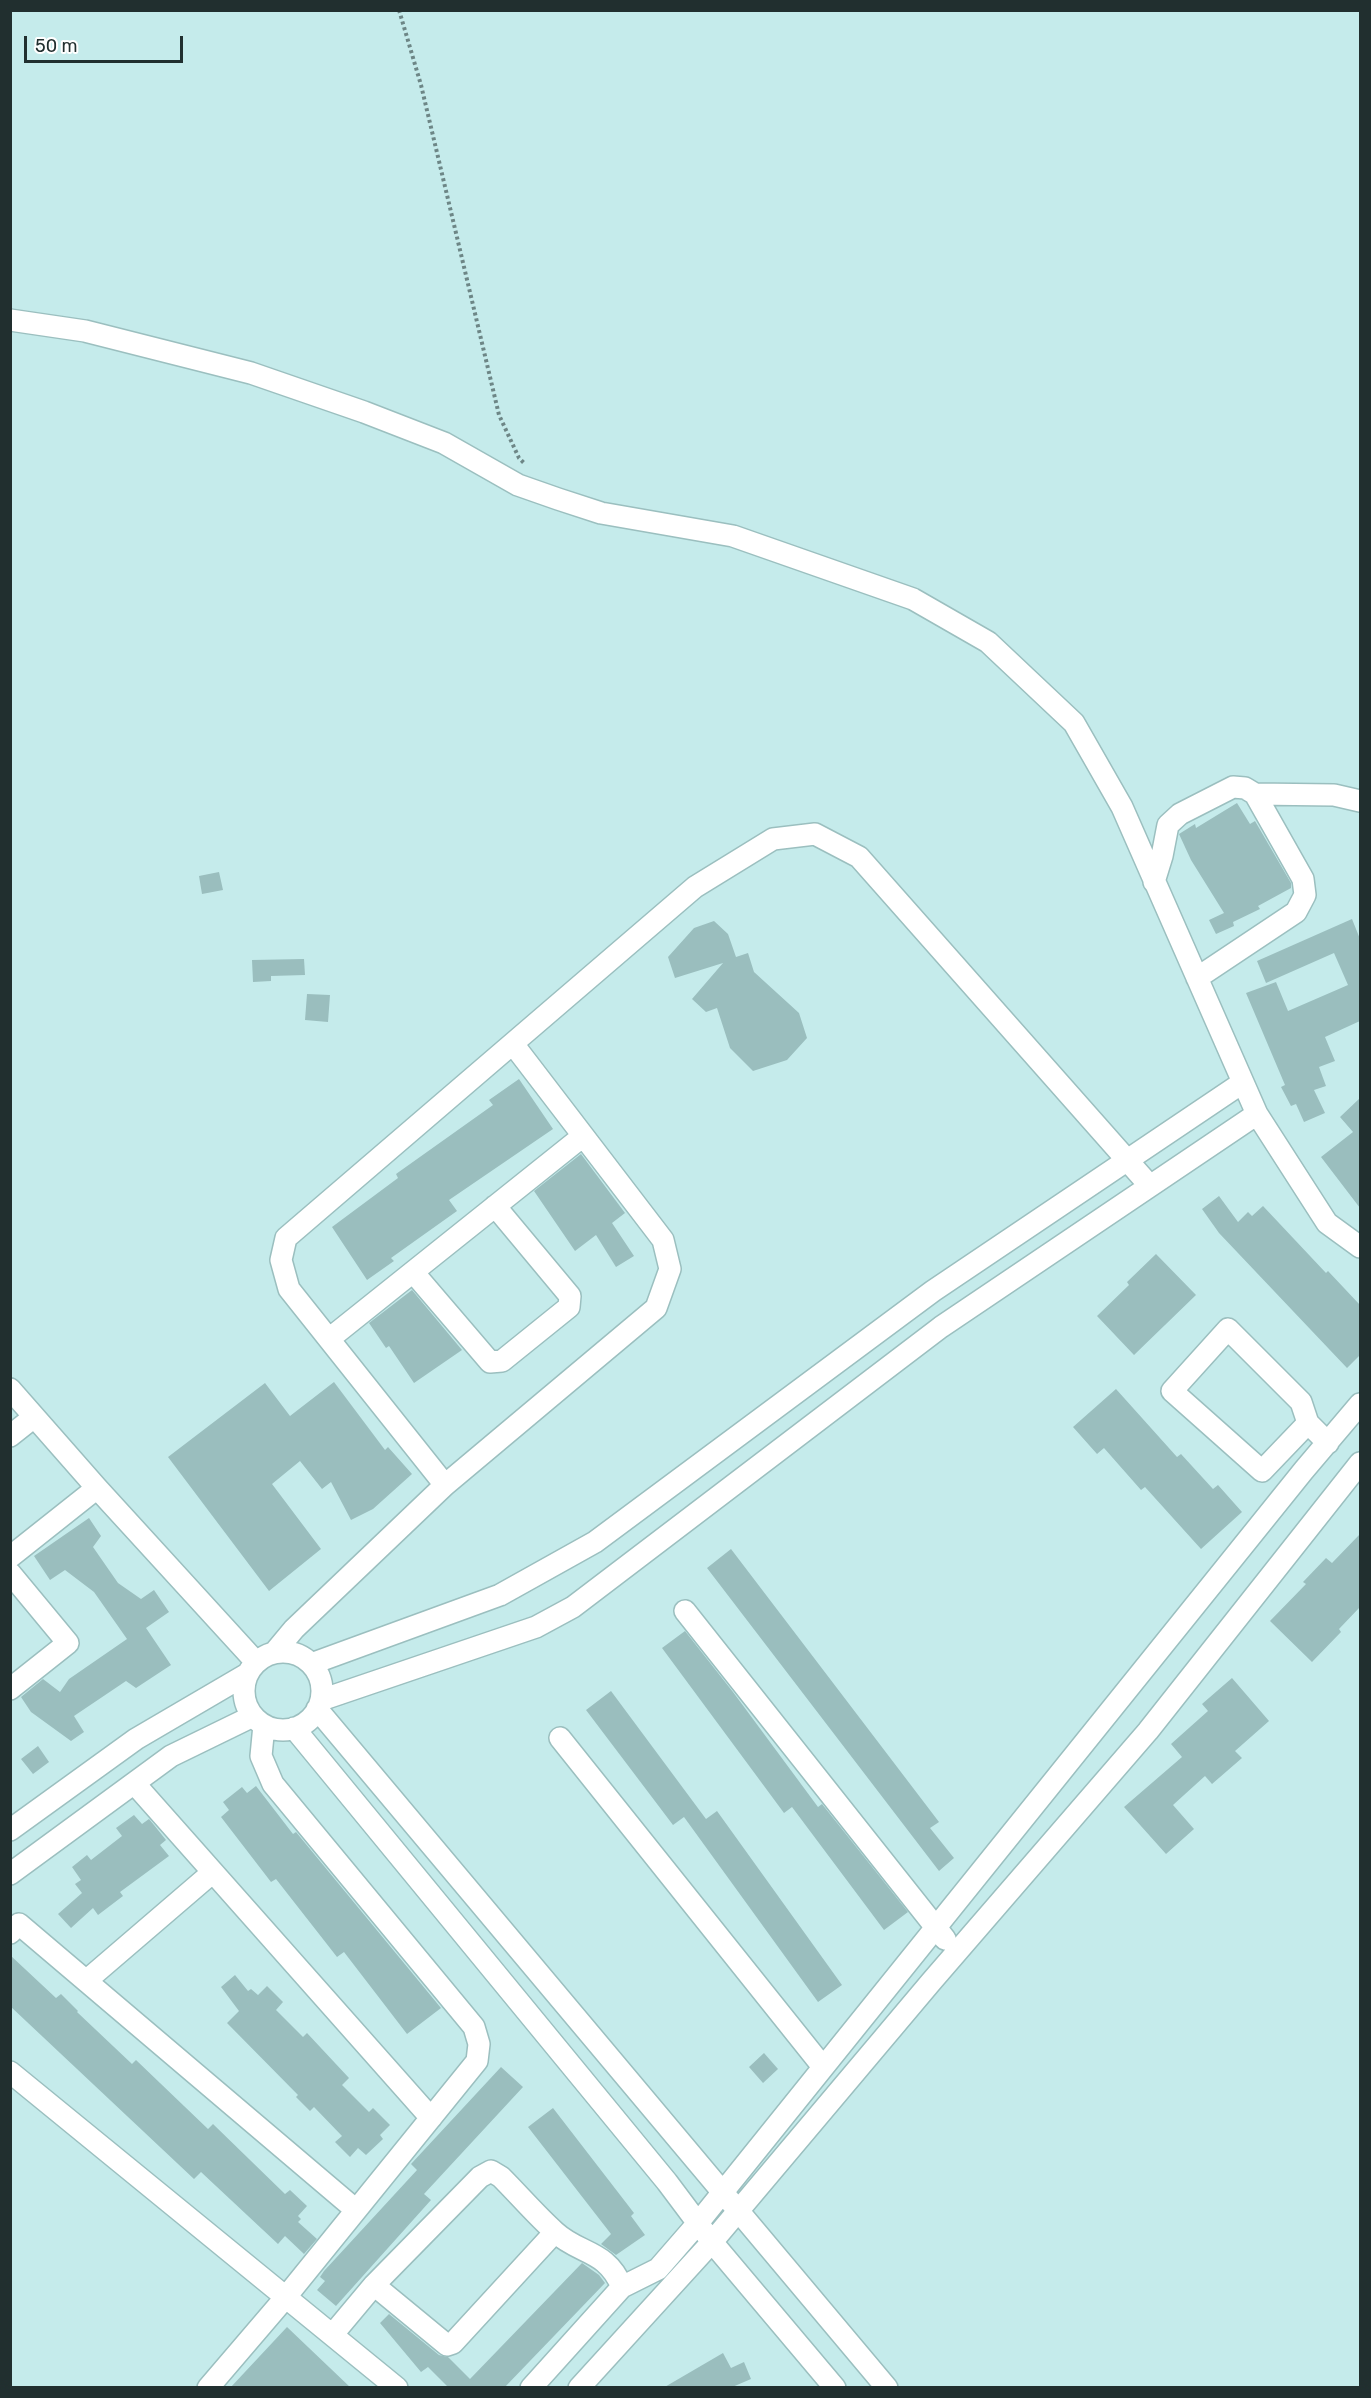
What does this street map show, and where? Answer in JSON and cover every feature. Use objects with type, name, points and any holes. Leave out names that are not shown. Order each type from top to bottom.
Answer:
[{"type":"street","points":[[10,320],[85,331],[251,373],[364,412],[444,443],[518,485],[558,499],[601,513],[733,536],[913,599],[988,642],[1074,723],[1122,807],[1257,1114],[1327,1223],[1360,1247]]},
{"type":"street","points":[[1154,882],[1168,825],[1180,814],[1233,787],[1245,788],[1255,794],[1303,879],[1305,895],[1296,912],[1197,978]]},
{"type":"street","points":[[1255,794],[1334,795],[1360,801]]},
{"type":"street","points":[[445,1485],[290,1289],[280,1260],[286,1238],[695,887],[773,839],[815,834],[859,857],[1150,1186]]},
{"type":"street","points":[[10,1830],[136,1739],[259,1663],[445,1485],[656,1308],[670,1269],[663,1240],[513,1044]]},
{"type":"street","points":[[311,1664],[500,1595],[595,1542],[933,1291],[1242,1083]]},
{"type":"street","points":[[887,2388],[737,2211],[319,1704],[320,1681],[311,1664],[294,1653],[259,1663],[244,1688],[245,1703],[258,1721],[273,1729],[294,1728],[303,1724],[319,1704],[536,1627],[573,1607],[941,1327],[1257,1114]]},
{"type":"street","points":[[329,1339],[583,1136]]},
{"type":"street","points":[[413,1272],[490,1362],[502,1361],[569,1308],[570,1296],[495,1206]]},
{"type":"street","points":[[1308,1423],[1263,1471],[1172,1391],[1228,1329],[1301,1402],[1308,1423],[1328,1443]]},
{"type":"street","points":[[10,1389],[97,1488],[259,1663]]},
{"type":"street","points":[[531,2388],[622,2287],[658,2269],[698,2223],[1304,1470],[1360,1404]]},
{"type":"street","points":[[10,1436],[34,1417]]},
{"type":"street","points":[[1281,1451],[1304,1470]]},
{"type":"street","points":[[579,2388],[712,2242],[1148,1731],[1360,1464]]},
{"type":"street","points":[[10,1557],[97,1488]]},
{"type":"street","points":[[10,1573],[68,1643],[11,1690]]},
{"type":"street","points":[[685,1611],[956,1954]]},
{"type":"street","points":[[10,1874],[171,1756],[258,1721]]},
{"type":"street","points":[[208,2388],[285,2298],[477,2061],[479,2044],[474,2027],[273,1784],[261,1756],[258,1721]]},
{"type":"street","points":[[294,1728],[667,2182],[712,2242],[835,2388]]},
{"type":"street","points":[[560,1738],[824,2067]]},
{"type":"street","points":[[134,1783],[431,2118]]},
{"type":"street","points":[[86,1981],[213,1872]]},
{"type":"street","points":[[10,1933],[19,1924],[356,2210]]},
{"type":"street","points":[[10,2072],[397,2387]]},
{"type":"street","points":[[333,2334],[374,2285],[480,2177],[491,2171],[501,2177],[555,2232],[575,2246],[588,2250],[602,2259],[616,2273],[622,2287]]},
{"type":"street","points":[[374,2285],[442,2341],[447,2344],[453,2343],[555,2232]]},
{"type":"street","points":[[646,2277],[662,2295]]},
{"type":"path","points":[[399,10],[421,85],[499,415],[519,458],[527,466]]},
{"type":"building","points":[[1237,803],[1250,824],[1255,821],[1291,883],[1291,888],[1258,906],[1260,909],[1233,922],[1234,926],[1216,934],[1209,920],[1224,913],[1191,860],[1179,834],[1195,824],[1196,828]]},
{"type":"building","points":[[219,872],[223,890],[202,894],[199,876]]},
{"type":"building","points":[[1352,919],[1360,939],[1360,1021],[1325,1037],[1335,1061],[1319,1067],[1326,1086],[1314,1090],[1325,1113],[1304,1122],[1296,1104],[1291,1106],[1281,1087],[1285,1085],[1246,993],[1276,982],[1288,1011],[1348,985],[1334,953],[1266,983],[1257,961]]},
{"type":"building","points":[[714,921],[728,934],[736,957],[748,953],[754,972],[799,1013],[807,1038],[787,1060],[753,1071],[730,1048],[717,1008],[706,1012],[692,999],[723,963],[675,978],[668,957],[694,928]]},
{"type":"building","points":[[304,959],[305,975],[271,976],[271,981],[253,982],[252,960]]},
{"type":"building","points":[[307,994],[330,995],[328,1022],[305,1020]]},
{"type":"building","points":[[519,1079],[553,1129],[449,1200],[457,1211],[391,1258],[394,1261],[367,1280],[332,1227],[398,1178],[396,1174],[493,1105],[489,1100]]},
{"type":"building","points":[[1360,1098],[1360,1208],[1321,1157],[1353,1132],[1340,1117]]},
{"type":"building","points":[[581,1154],[625,1213],[612,1223],[634,1256],[616,1267],[596,1235],[575,1251],[534,1191]]},
{"type":"building","points":[[1219,1196],[1238,1222],[1248,1212],[1252,1216],[1263,1206],[1326,1273],[1328,1271],[1360,1305],[1360,1355],[1347,1368],[1219,1233],[1202,1209]]},
{"type":"building","points":[[1156,1254],[1196,1295],[1134,1355],[1097,1316],[1129,1285],[1127,1282]]},
{"type":"building","points":[[412,1290],[462,1350],[414,1383],[389,1346],[386,1348],[369,1323]]},
{"type":"building","points":[[334,1382],[385,1450],[388,1447],[412,1474],[373,1509],[351,1520],[331,1482],[322,1489],[300,1461],[272,1484],[321,1549],[269,1591],[168,1457],[265,1383],[290,1416]]},
{"type":"building","points":[[1116,1389],[1177,1457],[1181,1454],[1213,1489],[1218,1485],[1242,1512],[1201,1549],[1145,1487],[1141,1490],[1104,1448],[1097,1454],[1073,1427]]},
{"type":"building","points":[[89,1518],[101,1536],[93,1547],[118,1583],[141,1599],[154,1590],[169,1612],[146,1628],[171,1665],[136,1688],[126,1681],[74,1716],[84,1732],[71,1741],[31,1712],[21,1697],[43,1679],[60,1692],[69,1679],[127,1639],[94,1592],[65,1570],[50,1580],[34,1556]]},
{"type":"building","points":[[1360,1534],[1360,1607],[1339,1629],[1341,1632],[1312,1662],[1270,1621],[1306,1584],[1303,1582],[1326,1558],[1332,1563]]},
{"type":"building","points":[[731,1549],[939,1822],[930,1828],[954,1858],[939,1871],[707,1568]]},
{"type":"building","points":[[685,1631],[818,1807],[822,1804],[908,1912],[884,1930],[792,1807],[784,1813],[662,1648]]},
{"type":"building","points":[[1232,1678],[1269,1721],[1235,1751],[1242,1758],[1212,1784],[1205,1776],[1173,1805],[1194,1829],[1166,1854],[1124,1807],[1182,1757],[1171,1744],[1208,1711],[1202,1704]]},
{"type":"building","points":[[611,1691],[706,1819],[717,1811],[842,1985],[818,2002],[684,1817],[673,1825],[586,1710]]},
{"type":"building","points":[[38,1746],[49,1762],[33,1774],[21,1759]]},
{"type":"building","points":[[256,1786],[293,1834],[296,1832],[441,2008],[407,2034],[344,1952],[337,1957],[276,1879],[271,1882],[221,1817],[229,1810],[223,1802],[242,1787],[247,1793]]},
{"type":"building","points":[[134,1815],[142,1824],[149,1819],[166,1840],[160,1845],[169,1856],[120,1892],[123,1896],[98,1915],[93,1908],[71,1928],[58,1914],[82,1893],[75,1884],[81,1880],[72,1867],[87,1855],[91,1860],[122,1836],[116,1828]]},
{"type":"building","points":[[10,1955],[56,1998],[61,1994],[132,2064],[136,2060],[208,2129],[213,2124],[285,2194],[290,2190],[307,2206],[298,2216],[301,2219],[298,2222],[317,2239],[304,2254],[285,2236],[278,2244],[201,2172],[194,2179],[10,2006]]},
{"type":"building","points":[[235,1975],[248,1991],[251,1989],[258,1995],[267,1986],[283,2002],[276,2010],[303,2037],[307,2033],[349,2078],[342,2085],[369,2112],[373,2108],[390,2125],[380,2135],[383,2139],[366,2155],[358,2148],[350,2157],[335,2142],[342,2136],[314,2107],[310,2111],[296,2097],[298,2095],[227,2023],[239,2011],[221,1987]]},
{"type":"building","points":[[764,2053],[778,2069],[763,2083],[749,2067]]},
{"type":"building","points":[[501,2067],[523,2087],[424,2194],[431,2200],[336,2306],[317,2290],[325,2281],[320,2277],[324,2271],[417,2170],[411,2164]]},
{"type":"building","points":[[553,2108],[634,2213],[631,2216],[645,2235],[616,2255],[601,2244],[611,2234],[528,2127]]},
{"type":"building","points":[[582,2263],[599,2275],[605,2283],[504,2388],[449,2388],[428,2367],[421,2372],[380,2323],[389,2314],[439,2355],[448,2357],[470,2379]]},
{"type":"building","points":[[287,2327],[351,2388],[230,2388]]},
{"type":"building","points":[[723,2353],[731,2368],[744,2362],[751,2379],[730,2388],[663,2388]]}]
